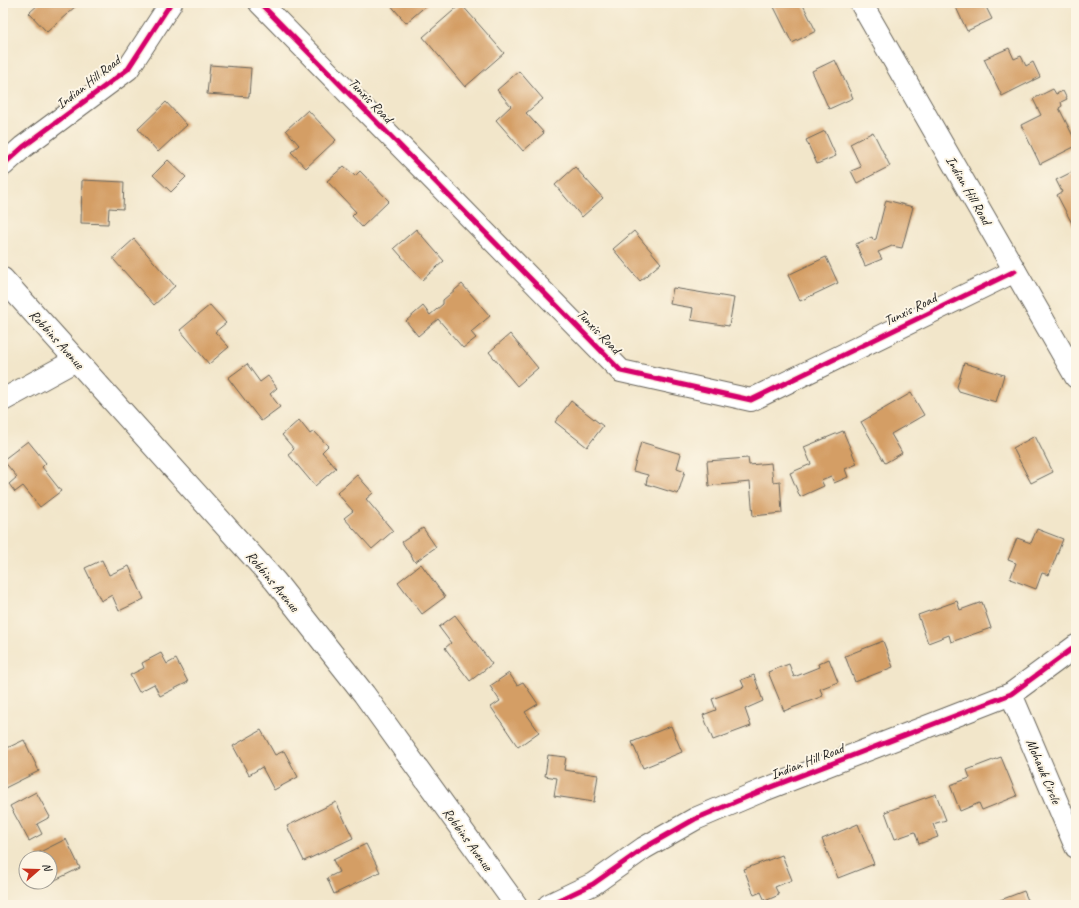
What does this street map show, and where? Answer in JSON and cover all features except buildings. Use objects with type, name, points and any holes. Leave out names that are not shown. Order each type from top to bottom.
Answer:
[{"type":"street","name":"Indian Hill Road","points":[[3,165],[23,147],[128,69],[171,3]]},
{"type":"street","name":"Tunxis Road","points":[[260,3],[621,371],[751,400],[1015,271]]},
{"type":"street","name":"Indian Hill Road","points":[[861,3],[1076,377]]},
{"type":"street","name":"Robbins Avenue","points":[[3,279],[275,581],[364,694],[516,905]]},
{"type":"street","points":[[3,400],[76,360]]},
{"type":"street","name":"Indian Hill Road","points":[[549,905],[593,884],[644,848],[695,819],[768,788],[1011,694],[1076,646]]},
{"type":"street","name":"Mohawk Circle","points":[[1011,694],[1076,847]]},
{"type":"cycle path","points":[[3,165],[23,147],[128,69],[171,3]]},
{"type":"cycle path","points":[[260,3],[621,371],[751,400],[1015,271]]},
{"type":"cycle path","points":[[549,905],[593,884],[644,848],[695,819],[761,791],[1011,694],[1076,646]]}]
